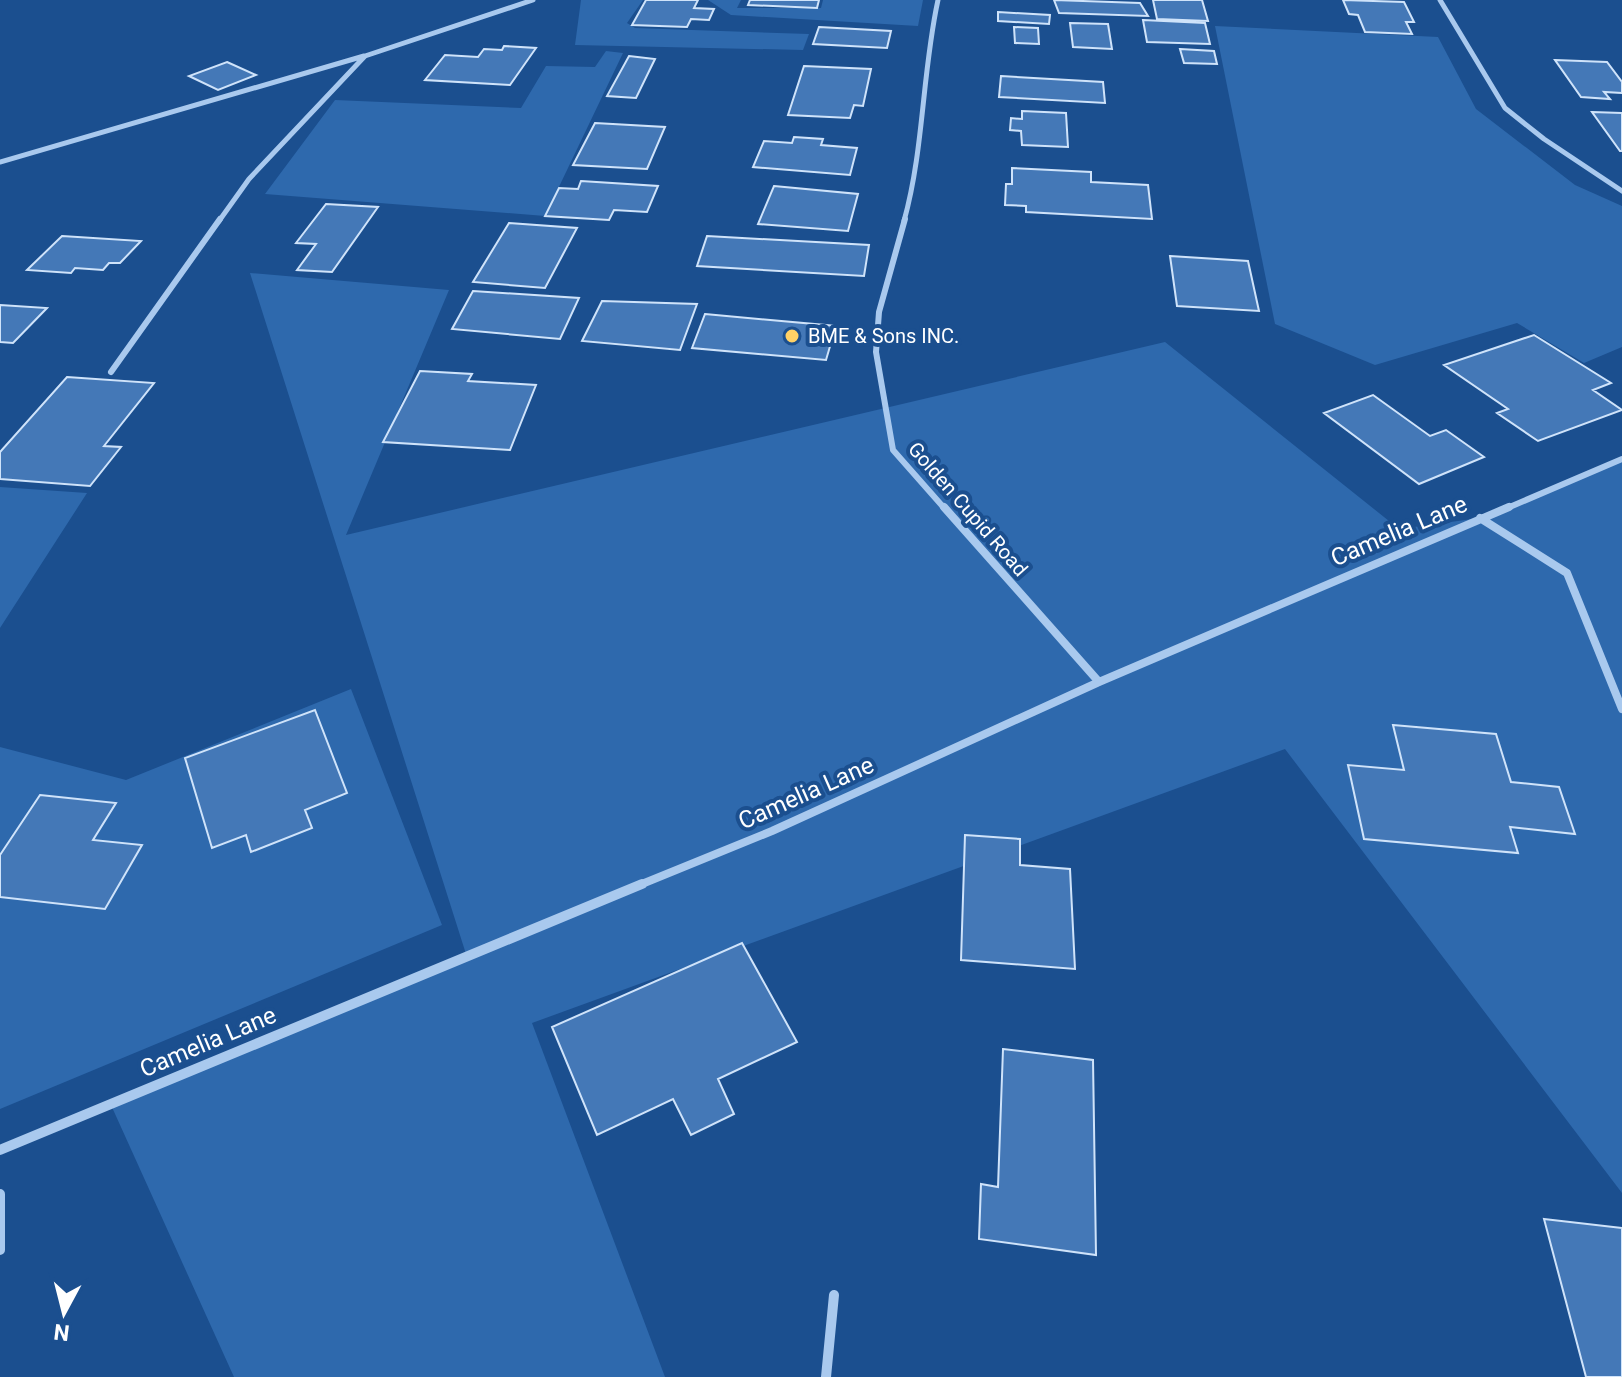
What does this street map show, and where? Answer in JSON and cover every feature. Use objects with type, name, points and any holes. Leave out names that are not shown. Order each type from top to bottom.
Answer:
[{"type":"street","points":[[0,162],[365,56],[533,0]]},
{"type":"street","name":"Golden Cupid Road","points":[[938,0],[927,49],[914,186],[879,312],[876,352],[893,450],[1099,682]]},
{"type":"street","points":[[1440,0],[1505,108],[1544,139],[1622,191]]},
{"type":"street","points":[[111,372],[249,179],[365,56]]},
{"type":"street","name":"Camelia Lane","points":[[0,1150],[467,954],[772,831],[1099,682],[1622,459]]},
{"type":"street","points":[[1480,518],[1567,573],[1622,709]]},
{"type":"street","points":[[0,1194],[0,1250]]},
{"type":"street","points":[[826,1377],[834,1295]]},
{"type":"shaded area","points":[[581,0],[643,0],[627,23],[635,28],[809,34],[803,50],[575,45]]},
{"type":"shaded area","points":[[708,0],[741,0],[737,8],[821,8],[823,0],[923,0],[918,26],[731,15]]},
{"type":"shaded area","points":[[1215,26],[1438,37],[1476,109],[1575,185],[1622,206],[1622,347],[1584,363],[1517,323],[1375,365],[1275,324]]},
{"type":"shaded area","points":[[606,51],[623,53],[545,216],[265,194],[335,100],[521,108],[546,66],[595,67]]},
{"type":"shaded area","points":[[250,273],[449,290],[346,535],[1165,342],[1399,529],[1480,518],[1622,459],[1622,1193],[1285,749],[532,1023],[665,1377],[234,1377],[111,1105],[466,954]]},
{"type":"shaded area","points":[[0,487],[87,493],[0,628]]},
{"type":"shaded area","points":[[351,689],[442,925],[0,1109],[0,747],[126,780]]},
{"type":"building","points":[[646,0],[698,0],[694,8],[714,9],[709,20],[691,19],[687,27],[632,25]]},
{"type":"building","points":[[750,0],[819,0],[817,8],[748,5]]},
{"type":"building","points":[[1054,0],[1140,3],[1148,16],[1059,13]]},
{"type":"building","points":[[1153,0],[1202,0],[1208,21],[1157,19]]},
{"type":"building","points":[[1343,0],[1404,2],[1414,22],[1406,22],[1412,34],[1365,32],[1358,15],[1349,14]]},
{"type":"building","points":[[998,12],[1050,15],[1049,24],[998,21]]},
{"type":"building","points":[[1143,20],[1205,23],[1210,44],[1147,42]]},
{"type":"building","points":[[1070,23],[1108,24],[1112,49],[1073,47]]},
{"type":"building","points":[[819,27],[891,31],[887,48],[813,44]]},
{"type":"building","points":[[1014,27],[1038,28],[1039,44],[1015,43]]},
{"type":"building","points":[[504,46],[536,48],[510,85],[425,80],[445,55],[478,57],[484,49],[502,50]]},
{"type":"building","points":[[1180,49],[1214,51],[1217,64],[1184,63]]},
{"type":"building","points":[[629,56],[655,59],[636,98],[607,96]]},
{"type":"building","points":[[1555,60],[1607,62],[1622,82],[1622,93],[1604,92],[1610,99],[1581,97]]},
{"type":"building","points":[[227,62],[256,75],[218,90],[189,76]]},
{"type":"building","points":[[804,66],[871,69],[863,106],[854,105],[850,118],[788,115]]},
{"type":"building","points":[[1001,76],[1103,82],[1105,103],[999,97]]},
{"type":"building","points":[[1022,111],[1066,113],[1068,147],[1022,145],[1021,131],[1010,130],[1011,118],[1022,119]]},
{"type":"building","points":[[1592,112],[1622,113],[1622,151],[1620,151]]},
{"type":"building","points":[[595,123],[665,127],[647,169],[573,165]]},
{"type":"building","points":[[794,137],[823,139],[821,145],[857,148],[850,175],[753,167],[764,141],[792,143]]},
{"type":"building","points":[[1012,168],[1091,172],[1091,182],[1148,185],[1152,219],[1026,212],[1026,206],[1005,205],[1006,184],[1012,184]]},
{"type":"building","points":[[581,181],[658,186],[647,212],[614,210],[609,220],[545,216],[559,188],[578,189]]},
{"type":"building","points":[[774,186],[858,194],[848,231],[758,224]]},
{"type":"building","points":[[326,204],[378,207],[332,272],[297,270],[316,244],[296,243]]},
{"type":"building","points":[[509,223],[577,228],[545,288],[473,282]]},
{"type":"building","points":[[62,236],[141,241],[120,263],[109,263],[103,270],[75,268],[71,273],[27,270]]},
{"type":"building","points":[[707,236],[869,245],[864,276],[697,266]]},
{"type":"building","points":[[1170,256],[1248,261],[1259,311],[1177,306]]},
{"type":"building","points":[[473,291],[579,298],[560,339],[452,329]]},
{"type":"building","points":[[602,301],[697,304],[680,350],[582,341]]},
{"type":"building","points":[[0,305],[47,308],[13,343],[0,342]]},
{"type":"building","points":[[705,314],[836,326],[826,360],[692,348]]},
{"type":"building","points":[[1534,335],[1611,383],[1593,390],[1622,410],[1538,441],[1497,413],[1508,409],[1444,365]]},
{"type":"building","points":[[420,371],[472,374],[468,381],[536,385],[510,450],[383,442]]},
{"type":"building","points":[[67,377],[154,383],[104,446],[121,447],[90,486],[0,479],[0,452]]},
{"type":"building","points":[[1373,395],[1430,436],[1446,430],[1484,457],[1419,484],[1324,413]]},
{"type":"building","points":[[315,710],[347,793],[305,810],[312,828],[251,852],[246,835],[212,848],[185,758]]},
{"type":"building","points":[[1393,725],[1496,734],[1511,782],[1559,787],[1575,834],[1510,827],[1518,853],[1364,839],[1348,765],[1404,770]]},
{"type":"building","points":[[40,795],[116,803],[93,840],[142,845],[105,909],[0,897],[0,855]]},
{"type":"building","points":[[965,835],[1020,839],[1020,865],[1070,869],[1075,969],[961,960]]},
{"type":"building","points":[[742,943],[797,1042],[718,1079],[734,1114],[691,1135],[673,1099],[597,1135],[552,1027]]},
{"type":"building","points":[[1003,1049],[1093,1060],[1096,1255],[979,1239],[981,1184],[998,1187]]},
{"type":"building","points":[[1544,1219],[1622,1228],[1622,1377],[1586,1377]]},
{"type":"place","name":"BME & Sons INC.","points":[[792,336]]}]
